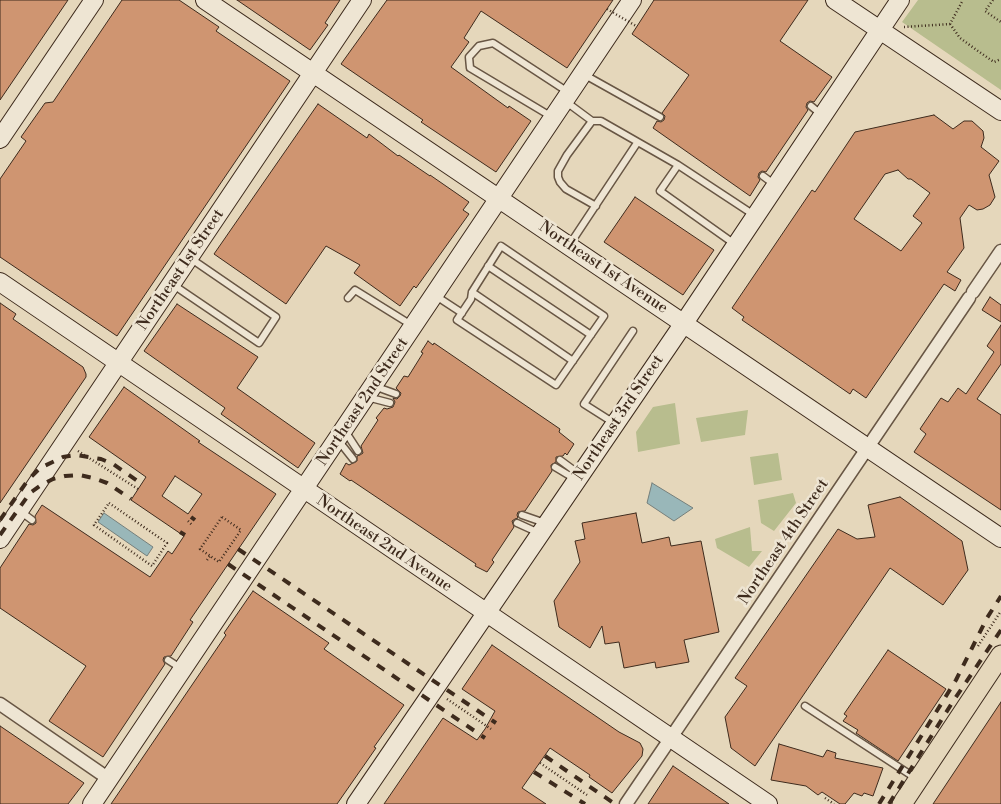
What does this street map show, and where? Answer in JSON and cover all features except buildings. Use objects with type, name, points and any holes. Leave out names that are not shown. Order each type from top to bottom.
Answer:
[{"type":"main road","points":[[0,139],[94,0]]},
{"type":"main road","name":"Northeast 1st Avenue","points":[[205,0],[1001,538]]},
{"type":"main road","name":"Northeast 1st Street","points":[[0,539],[26,515],[118,363],[362,0]]},
{"type":"main road","name":"Northeast 2nd Street","points":[[92,804],[632,0]]},
{"type":"main road","points":[[835,0],[1001,111]]},
{"type":"main road","name":"Northeast 3rd Street","points":[[356,804],[756,216],[769,181],[817,111],[881,30],[900,0]]},
{"type":"main road","name":"Northeast 2nd Avenue","points":[[0,282],[768,804]]},
{"type":"main road","points":[[902,804],[1001,655]]},
{"type":"street","name":"Northeast 4th Street","points":[[626,804],[1001,250]]},
{"type":"street","points":[[0,704],[109,778]]},
{"type":"lane","points":[[552,118],[470,68],[469,58],[479,46],[493,44],[566,97],[592,121],[601,121],[678,165],[756,216]]},
{"type":"lane","points":[[582,73],[660,117]]},
{"type":"lane","points":[[592,121],[567,155],[558,171],[558,177],[566,189],[596,206]]},
{"type":"lane","points":[[569,246],[638,143]]},
{"type":"lane","points":[[678,165],[660,191],[736,245]]},
{"type":"lane","points":[[501,246],[604,316],[556,384],[457,320],[471,299],[472,292],[501,246]]},
{"type":"lane","points":[[172,284],[259,342],[276,317],[189,258]]},
{"type":"lane","points":[[488,266],[591,335]]},
{"type":"lane","points":[[348,298],[355,290],[413,326]]},
{"type":"lane","points":[[472,292],[573,360]]},
{"type":"lane","points":[[434,294],[462,313]]},
{"type":"lane","points":[[615,424],[584,404],[633,331]]},
{"type":"lane","points":[[370,391],[396,394]]},
{"type":"lane","points":[[370,391],[390,404]]},
{"type":"lane","points":[[341,435],[358,451]]},
{"type":"lane","points":[[341,435],[353,459]]},
{"type":"lane","points":[[560,460],[579,478]]},
{"type":"lane","points":[[555,467],[579,478]]},
{"type":"lane","points":[[522,515],[544,529]]},
{"type":"lane","points":[[517,523],[544,529]]},
{"type":"lane","points":[[168,660],[183,670]]},
{"type":"lane","points":[[805,706],[918,780]]},
{"type":"path","points":[[950,24],[963,0]]},
{"type":"path","points":[[993,0],[985,12],[1001,22]]},
{"type":"path","points":[[607,9],[636,26]]},
{"type":"path","points":[[900,28],[950,24]]},
{"type":"path","points":[[950,24],[960,38],[994,62],[1001,59]]},
{"type":"path","points":[[76,450],[138,489]]},
{"type":"path","points":[[109,503],[167,543],[152,566],[94,525],[109,503]]},
{"type":"path","points":[[222,517],[241,530],[219,562],[210,556],[200,549],[222,517]]},
{"type":"path","points":[[188,522],[192,525]]},
{"type":"path","points":[[207,560],[210,556]]},
{"type":"path","points":[[978,646],[1001,611]]},
{"type":"path","points":[[446,698],[491,729]]},
{"type":"path","points":[[540,763],[586,795]]},
{"type":"path","points":[[825,798],[834,804]]},
{"type":"green space","points":[[918,0],[1001,0],[1001,90],[902,22]]},
{"type":"green space","points":[[675,403],[680,444],[638,452],[636,432],[653,407]]},
{"type":"green space","points":[[748,410],[745,435],[701,442],[696,418]]},
{"type":"green space","points":[[778,453],[782,480],[754,485],[750,457]]},
{"type":"green space","points":[[793,493],[796,503],[774,531],[761,523],[758,500]]},
{"type":"green space","points":[[750,527],[752,551],[762,551],[749,567],[717,548],[715,539]]},
{"type":"water","points":[[652,483],[693,508],[674,521],[647,503]]},
{"type":"water","points":[[104,513],[153,547],[147,556],[98,522]]},
{"type":"railway","points":[[0,520],[28,480],[40,468],[63,457],[76,455],[101,459],[113,464],[142,484]]},
{"type":"railway","points":[[0,535],[30,493],[53,479],[80,475],[93,478],[107,483],[131,499]]},
{"type":"railway","points":[[191,517],[195,520]]},
{"type":"railway","points":[[180,532],[185,535]]},
{"type":"railway","points":[[238,549],[496,723]]},
{"type":"railway","points":[[228,564],[485,738]]},
{"type":"railway","points":[[879,804],[956,680],[987,618],[1001,596]]},
{"type":"railway","points":[[889,804],[952,703],[1001,630]]},
{"type":"railway","points":[[545,756],[615,804]]},
{"type":"railway","points":[[534,772],[585,804]]}]
